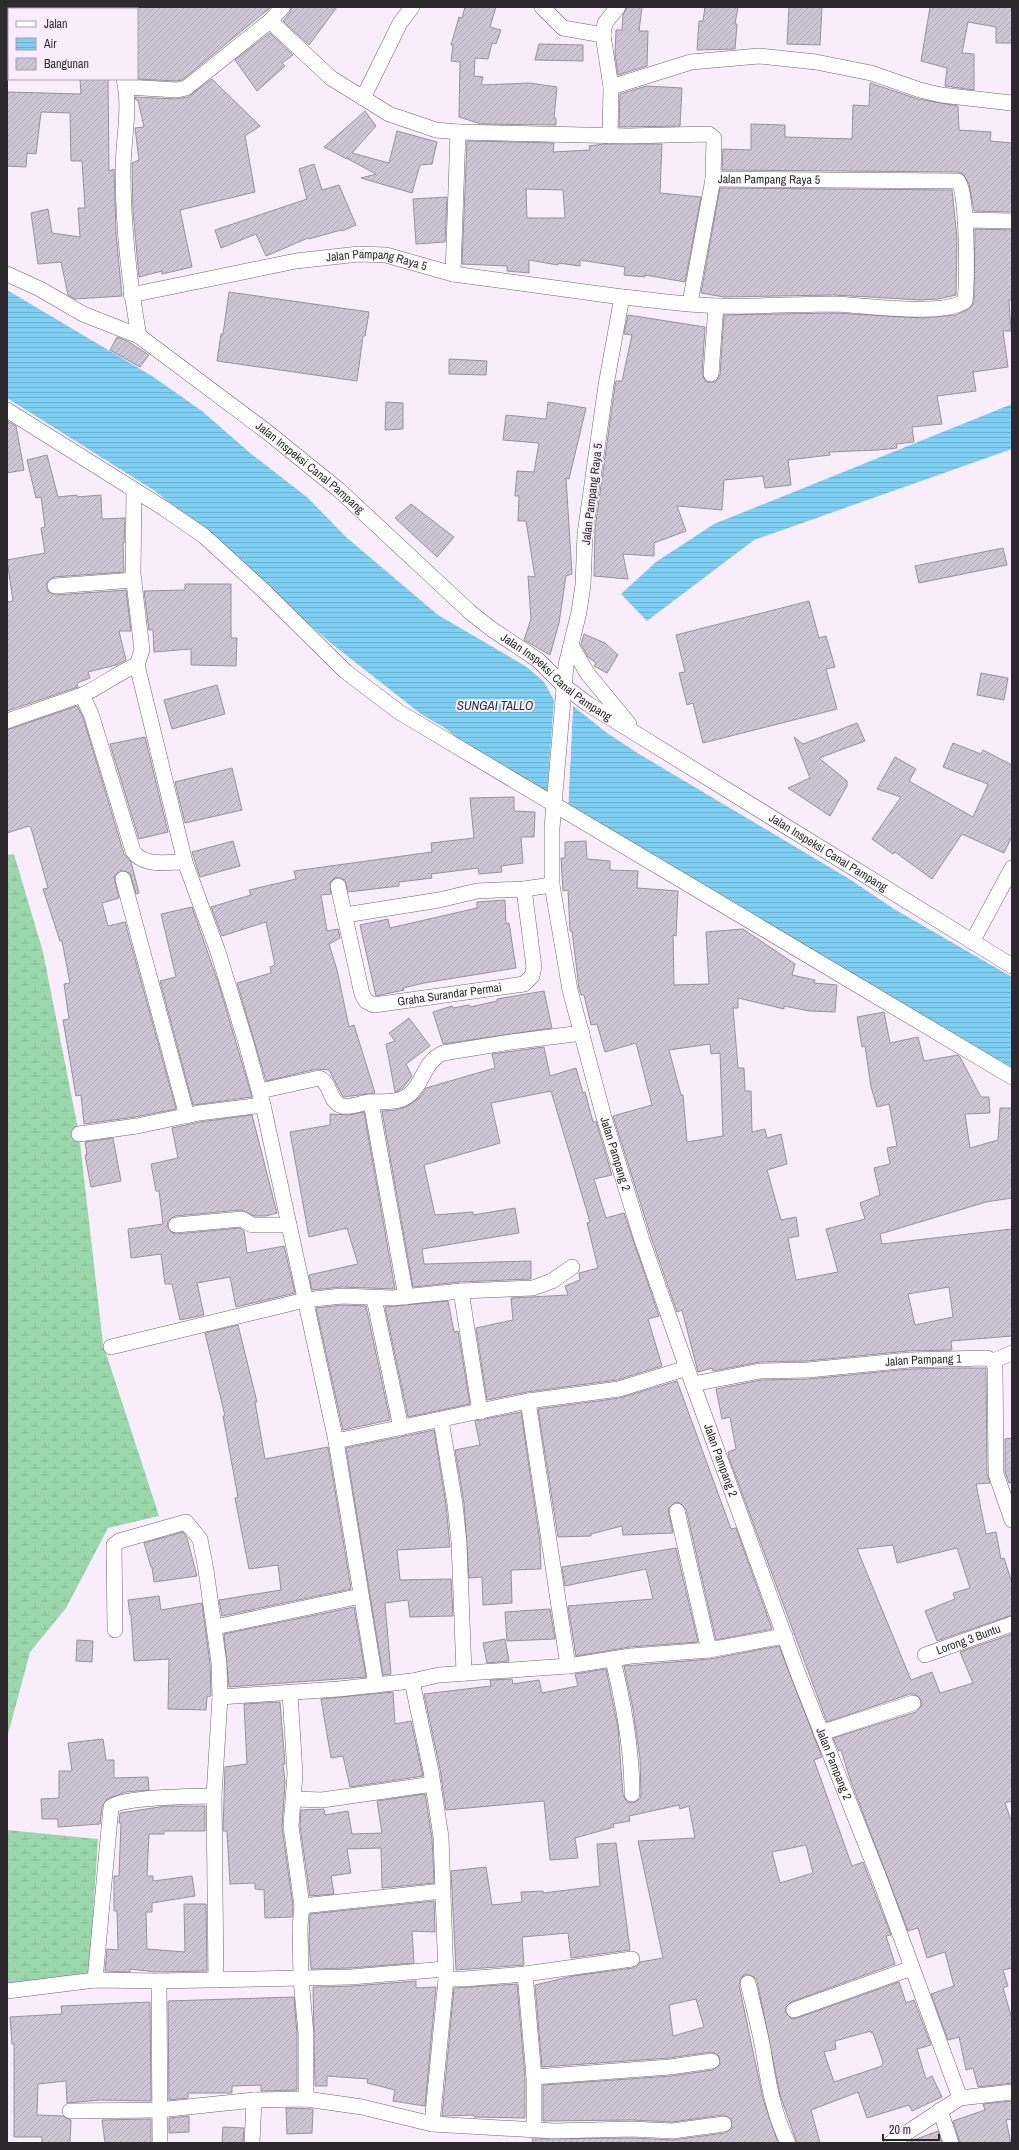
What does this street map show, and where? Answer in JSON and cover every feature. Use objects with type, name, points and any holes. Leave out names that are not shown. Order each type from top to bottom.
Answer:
[{"type":"street","points":[[139,336],[131,295],[123,169],[126,123],[125,83],[178,90],[186,88],[270,21],[283,7]]},
{"type":"street","points":[[362,98],[400,23],[412,7]]},
{"type":"street","points":[[542,7],[563,28],[603,35]]},
{"type":"street","points":[[610,136],[611,87],[603,35],[605,23],[618,7]]},
{"type":"street","name":"Jalan Pampang Raya 5","points":[[131,295],[296,261],[359,254],[386,255],[453,274],[622,296],[716,306],[778,307],[833,304],[905,308],[950,308],[965,301],[967,286],[965,220],[961,186],[958,181],[713,179],[715,144],[712,135],[708,134],[610,136],[458,132],[436,130],[389,114],[362,98],[319,69],[270,21]]},
{"type":"street","points":[[611,87],[691,62],[758,56],[816,62],[871,73],[941,95],[1012,103]]},
{"type":"street","points":[[453,274],[458,132]]},
{"type":"street","points":[[690,303],[713,179]]},
{"type":"street","points":[[965,220],[1012,221]]},
{"type":"street","name":"Jalan Inspeksi Canal Pampang","points":[[7,274],[40,289],[83,314],[139,336],[266,431],[339,490],[470,612],[490,628],[538,660],[564,686],[588,704],[1012,966]]},
{"type":"street","name":"Jalan Pampang Raya 5","points":[[556,801],[564,706],[564,686],[571,645],[579,612],[588,519],[606,386],[622,296]]},
{"type":"street","points":[[711,374],[716,306]]},
{"type":"street","points":[[7,410],[165,509],[216,546],[346,671],[378,696],[416,722],[556,801],[1012,1077]]},
{"type":"street","points":[[134,490],[132,536],[134,580],[142,650],[137,665],[185,862],[218,952],[262,1098],[336,1441],[376,1685]]},
{"type":"street","points":[[55,586],[134,580]]},
{"type":"street","points":[[571,645],[587,673],[639,735]]},
{"type":"street","points":[[7,721],[82,695],[100,687],[122,670],[137,665]]},
{"type":"street","points":[[82,695],[91,714],[136,855],[139,859],[145,862],[185,862]]},
{"type":"street","name":"Jalan Pampang 2","points":[[556,801],[552,835],[552,885],[570,990],[603,1114],[640,1233],[687,1368],[785,1636],[960,2098]]},
{"type":"street","points":[[972,942],[1012,868]]},
{"type":"street","points":[[123,879],[187,1116]]},
{"type":"street","points":[[345,915],[439,900],[477,891],[524,889],[552,885]]},
{"type":"street","name":"Graha Surandar Permai","points":[[338,886],[362,994],[366,1002],[370,1005],[524,984],[528,981],[534,966],[524,889]]},
{"type":"street","points":[[78,1134],[137,1126],[187,1116],[262,1098],[320,1078],[324,1081],[336,1103],[342,1106],[371,1102],[388,1102],[408,1096],[434,1057],[443,1053],[511,1042],[582,1033]]},
{"type":"street","points":[[371,1102],[406,1297]]},
{"type":"street","points":[[176,1225],[242,1219],[252,1226],[289,1225]]},
{"type":"street","points":[[111,1347],[305,1300],[342,1296],[374,1298],[406,1297],[460,1291],[533,1288],[552,1281],[572,1267]]},
{"type":"street","points":[[460,1291],[480,1412]]},
{"type":"street","points":[[374,1298],[401,1428]]},
{"type":"street","points":[[1012,1353],[993,1361],[995,1367],[996,1474],[1012,1520]]},
{"type":"street","name":"Jalan Pampang 1","points":[[693,1384],[760,1370],[808,1370],[909,1360],[987,1358],[993,1361]]},
{"type":"street","points":[[336,1441],[528,1402],[619,1389],[687,1368]]},
{"type":"street","points":[[528,1402],[568,1666]]},
{"type":"street","points":[[441,1420],[456,1504],[464,1673]]},
{"type":"street","points":[[677,1511],[708,1650]]},
{"type":"street","points":[[115,1630],[114,1545],[119,1541],[186,1522],[200,1539],[215,1627],[220,1697],[214,1796],[216,1980]]},
{"type":"street","points":[[215,1627],[361,1596]]},
{"type":"street","name":"Lorong 3 Buntu","points":[[925,1655],[1012,1624]]},
{"type":"street","points":[[220,1697],[290,1694],[412,1681],[424,1677],[568,1666],[631,1656],[708,1650],[785,1636]]},
{"type":"street","points":[[613,1660],[627,1725],[632,1759],[632,1794]]},
{"type":"street","points":[[412,1681],[433,1784],[441,1837],[445,1974],[432,2124]]},
{"type":"street","points":[[290,1694],[295,1774],[294,1799],[291,1807],[291,1826],[302,1906],[300,1927],[301,1979],[306,2034],[306,2099]]},
{"type":"street","points":[[821,1733],[913,1703]]},
{"type":"street","points":[[294,1799],[322,1800],[433,1784]]},
{"type":"street","points":[[95,1980],[111,1807],[114,1804],[136,1800],[214,1796]]},
{"type":"street","points":[[302,1906],[443,1891]]},
{"type":"street","points":[[7,1991],[95,1980],[159,1981],[301,1979],[445,1974],[460,1980],[525,1974],[632,1959]]},
{"type":"street","points":[[794,2010],[912,1968]]},
{"type":"street","points":[[525,1974],[534,2077],[534,2129]]},
{"type":"street","points":[[159,1981],[160,2143]]},
{"type":"street","points":[[748,1983],[763,2048],[769,2088],[777,2121],[788,2143]]},
{"type":"street","points":[[534,2077],[670,2067],[712,2060]]},
{"type":"street","points":[[891,2143],[960,2098],[1012,2092]]},
{"type":"street","points":[[70,2111],[159,2110],[254,2100],[306,2099],[362,2107],[432,2124],[554,2131],[632,2129],[672,2131],[724,2124]]},
{"type":"street","points":[[252,2143],[254,2100]]},
{"type":"street","points":[[940,2110],[951,2143]]},
{"type":"green space","points":[[14,854],[43,952],[79,1134],[103,1344],[159,1516],[108,1528],[66,1608],[30,1652],[7,1738],[7,855]]},
{"type":"green space","points":[[7,1830],[98,1839],[89,1973],[7,1984]]},
{"type":"water","name":"SUNGAI TALLO","points":[[7,290],[152,376],[202,411],[250,453],[308,498],[346,537],[438,615],[527,667],[544,682],[554,700],[547,794],[466,745],[445,728],[421,714],[332,644],[304,620],[237,556],[155,491],[7,398]]},
{"type":"water","points":[[1012,404],[1012,449],[754,540],[647,621],[621,594],[656,562],[714,524]]},
{"type":"water","points":[[573,706],[607,733],[639,754],[851,880],[894,909],[1012,977],[1012,1073],[568,808]]},
{"type":"pier","points":[[573,704],[568,810],[566,808],[571,706]]},
{"type":"building","points":[[271,7],[182,80],[176,81],[138,79],[137,8]]},
{"type":"building","points":[[292,7],[337,7],[309,45],[283,21],[290,13]]},
{"type":"building","points":[[465,7],[496,7],[490,27],[501,30],[496,44],[492,43],[488,59],[475,58],[474,76],[483,77],[481,85],[529,83],[557,87],[554,118],[556,118],[556,125],[481,124],[459,117],[460,62],[451,61],[453,45],[451,45],[459,17],[462,18]]},
{"type":"building","points":[[627,7],[642,7],[639,31],[648,31],[647,66],[618,75],[615,54],[616,30],[622,30],[623,15]]},
{"type":"building","points":[[705,7],[738,7],[735,24],[737,24],[735,49],[697,50],[699,21],[703,21]]},
{"type":"building","points":[[789,7],[822,7],[820,45],[787,44]]},
{"type":"building","points":[[930,7],[1012,7],[1012,43],[996,43],[996,27],[968,22],[962,53],[974,54],[974,90],[945,86],[947,68],[921,61]]},
{"type":"building","points":[[270,33],[293,55],[282,63],[285,66],[257,91],[235,60]]},
{"type":"building","points":[[539,44],[583,45],[583,61],[535,60]]},
{"type":"building","points":[[212,79],[260,126],[245,136],[255,192],[180,210],[192,267],[162,274],[162,271],[139,277],[133,211],[132,163],[139,160],[135,128],[144,127],[138,100],[136,100],[135,97],[176,99],[188,97]]},
{"type":"building","points":[[80,80],[108,80],[109,171],[114,169],[116,233],[122,296],[75,299],[68,295],[61,262],[38,264],[31,213],[48,209],[52,233],[80,237],[78,208],[85,208],[82,161],[71,161],[70,113],[41,112],[36,154],[27,153],[26,167],[7,166],[7,92],[81,94]]},
{"type":"building","points":[[870,83],[918,99],[958,106],[959,130],[991,132],[990,141],[1012,143],[1012,212],[974,211],[969,184],[963,174],[958,172],[722,170],[723,149],[751,150],[751,124],[785,125],[785,137],[852,139],[853,105],[869,106]]},
{"type":"building","points":[[646,86],[682,88],[680,126],[619,127],[620,94]]},
{"type":"building","points":[[365,111],[376,126],[352,153],[389,163],[397,131],[437,142],[432,164],[420,165],[412,193],[361,178],[376,174],[348,159],[349,157],[347,159],[324,147]]},
{"type":"building","points":[[467,141],[554,143],[553,152],[590,150],[589,146],[604,144],[662,144],[660,193],[701,197],[685,282],[645,275],[645,277],[624,275],[625,267],[580,260],[580,266],[558,263],[558,265],[529,260],[529,273],[507,271],[507,266],[462,264]],"holes":[[[526,189],[563,190],[565,218],[527,218]]]},
{"type":"building","points":[[314,164],[322,190],[339,185],[356,225],[342,231],[308,238],[266,256],[256,234],[221,248],[215,230],[307,199],[299,169]]},
{"type":"building","points":[[720,188],[952,190],[957,238],[956,295],[938,299],[921,300],[834,295],[724,297],[701,293]]},
{"type":"building","points":[[447,197],[445,242],[416,244],[413,199]]},
{"type":"building","points":[[975,229],[1012,230],[1012,300],[1009,300],[1011,331],[1003,331],[1008,367],[973,372],[976,391],[937,396],[942,424],[912,427],[914,442],[896,444],[897,448],[829,452],[830,455],[788,460],[791,485],[765,488],[763,476],[724,480],[722,510],[677,506],[686,531],[654,543],[654,556],[623,554],[628,579],[594,576],[595,529],[615,386],[616,381],[622,381],[632,335],[624,334],[628,315],[705,327],[702,374],[706,382],[715,382],[720,375],[724,315],[834,313],[922,318],[956,315],[969,309],[974,302]]},
{"type":"building","points":[[229,292],[369,312],[365,336],[363,336],[357,381],[217,361],[221,334],[223,334]]},
{"type":"building","points":[[117,337],[129,342],[149,355],[140,367],[110,350]]},
{"type":"building","points":[[449,359],[487,361],[486,375],[449,374]]},
{"type":"building","points":[[386,402],[403,403],[403,429],[385,430]]},
{"type":"building","points":[[548,402],[586,408],[569,479],[566,478],[572,574],[566,576],[559,623],[550,655],[524,640],[531,619],[528,576],[535,577],[526,521],[518,521],[519,496],[515,496],[517,471],[534,472],[539,443],[503,440],[506,415],[546,419]]},
{"type":"building","points":[[7,421],[16,426],[24,470],[7,473]]},
{"type":"building","points":[[47,455],[58,497],[101,495],[102,519],[125,518],[123,543],[124,572],[54,577],[47,582],[47,591],[56,595],[126,590],[131,631],[119,631],[126,660],[116,665],[88,672],[90,678],[77,683],[78,687],[7,711],[7,602],[13,601],[7,560],[45,553],[41,528],[45,527],[41,497],[36,498],[27,460]]},
{"type":"building","points":[[411,504],[454,537],[437,557],[395,518]]},
{"type":"building","points":[[1003,548],[1007,565],[919,583],[915,566]]},
{"type":"building","points":[[185,584],[231,584],[231,638],[237,638],[236,666],[191,665],[191,649],[154,652],[153,630],[149,630],[144,591],[185,590]]},
{"type":"building","points":[[809,601],[819,638],[826,636],[835,667],[826,669],[837,709],[703,743],[693,703],[687,705],[679,673],[685,672],[676,635]]},
{"type":"building","points":[[584,634],[605,643],[618,655],[607,673],[594,666],[596,663],[588,657],[581,644]]},
{"type":"building","points":[[981,673],[1008,678],[1004,700],[977,695]]},
{"type":"building","points":[[217,685],[225,714],[172,729],[164,700]]},
{"type":"building","points":[[77,706],[83,717],[124,854],[131,862],[139,893],[136,894],[130,873],[120,870],[114,877],[119,898],[102,903],[108,926],[125,922],[176,1109],[135,1117],[84,1124],[81,1095],[76,1096],[63,1020],[69,1019],[64,984],[70,983],[62,941],[60,941],[43,889],[48,888],[31,828],[29,826],[7,833],[7,730]]},
{"type":"building","points":[[857,723],[865,741],[819,758],[847,781],[847,786],[830,816],[788,788],[810,778],[794,737],[803,744]]},
{"type":"building","points":[[145,737],[168,832],[139,839],[110,744]]},
{"type":"building","points":[[953,743],[981,754],[983,750],[1012,765],[1012,836],[1004,853],[962,834],[932,879],[895,852],[893,854],[872,839],[901,797],[877,789],[895,757],[916,769],[909,781],[973,817],[988,784],[943,767]]},
{"type":"building","points":[[232,768],[242,810],[185,823],[175,782]]},
{"type":"building","points":[[514,797],[514,811],[535,812],[534,837],[521,837],[523,863],[501,866],[502,872],[479,874],[478,868],[431,874],[432,878],[399,882],[399,886],[348,892],[345,880],[336,877],[330,883],[331,894],[321,895],[327,931],[338,929],[340,938],[329,944],[337,970],[349,1027],[354,1025],[375,1093],[343,1097],[329,1070],[317,1069],[266,1081],[237,983],[271,973],[270,967],[275,965],[266,922],[222,936],[211,907],[251,895],[249,890],[296,879],[294,871],[432,852],[431,843],[474,838],[470,798]]},
{"type":"building","points":[[233,841],[240,866],[200,877],[192,852]]},
{"type":"building","points":[[586,841],[587,859],[610,861],[610,870],[638,871],[637,888],[678,891],[676,936],[673,935],[674,985],[709,984],[706,932],[743,929],[795,964],[792,975],[815,980],[814,983],[837,985],[835,1012],[809,1011],[784,1006],[784,1009],[738,998],[738,1008],[733,1008],[738,1068],[744,1068],[745,1091],[751,1091],[752,1132],[765,1129],[767,1138],[781,1134],[787,1164],[767,1170],[781,1220],[796,1217],[799,1236],[788,1238],[796,1280],[838,1272],[826,1229],[865,1219],[860,1203],[880,1195],[874,1168],[890,1164],[887,1148],[897,1146],[889,1104],[877,1107],[871,1087],[865,1046],[862,1047],[857,1017],[884,1012],[890,1043],[918,1037],[924,1061],[958,1055],[960,1057],[981,1097],[989,1097],[990,1113],[965,1114],[970,1148],[998,1140],[1000,1108],[1012,1108],[1012,1198],[986,1202],[880,1234],[882,1244],[1012,1229],[1012,1336],[951,1341],[952,1350],[908,1351],[807,1361],[760,1362],[713,1371],[712,1368],[698,1372],[682,1310],[677,1312],[651,1237],[613,1116],[652,1105],[636,1043],[605,1052],[597,1024],[591,1025],[584,995],[581,995],[579,988],[572,931],[570,931],[568,890],[563,891],[561,858],[565,858],[565,842]],"holes":[[[710,1044],[711,1054],[720,1053],[723,1136],[687,1142],[683,1095],[681,1095],[669,1050]],[[949,1287],[953,1317],[915,1325],[908,1294]]]},
{"type":"building","points":[[505,900],[506,924],[509,923],[516,968],[424,983],[403,988],[404,990],[376,996],[360,925],[388,919],[390,928],[477,908],[477,902]]},
{"type":"building","points":[[192,907],[220,988],[252,1097],[193,1105],[160,981],[176,977],[161,914]]},
{"type":"building","points":[[544,991],[552,1028],[443,1044],[433,1012],[452,1006],[453,1008],[469,1005],[470,1007],[497,1001],[497,999]]},
{"type":"building","points":[[409,1018],[430,1046],[406,1064],[412,1076],[403,1088],[395,1092],[386,1044],[395,1041],[389,1033]]},
{"type":"building","points":[[544,1047],[550,1076],[576,1068],[583,1093],[585,1092],[593,1122],[596,1121],[612,1175],[594,1179],[606,1218],[624,1213],[659,1316],[648,1319],[662,1366],[617,1380],[527,1392],[487,1400],[476,1328],[513,1320],[511,1298],[568,1295],[565,1286],[580,1280],[579,1273],[598,1268],[587,1223],[590,1222],[551,1091],[491,1103],[500,1143],[424,1165],[435,1215],[473,1212],[473,1215],[515,1208],[519,1233],[422,1249],[424,1264],[531,1261],[531,1279],[460,1282],[413,1287],[382,1111],[396,1110],[408,1106],[420,1097],[426,1088],[495,1068],[492,1054]]},
{"type":"building","points":[[364,1112],[395,1289],[342,1287],[312,1290],[309,1275],[358,1264],[347,1228],[309,1237],[290,1132],[330,1125],[330,1114],[349,1115]]},
{"type":"building","points":[[252,1115],[277,1213],[266,1216],[254,1216],[241,1210],[175,1216],[168,1221],[167,1226],[172,1233],[176,1234],[240,1228],[244,1231],[247,1253],[284,1246],[295,1293],[236,1307],[230,1277],[197,1283],[204,1315],[180,1320],[172,1284],[165,1284],[161,1254],[131,1258],[128,1229],[163,1224],[159,1191],[156,1191],[151,1164],[178,1158],[172,1128],[200,1122]]},
{"type":"building","points":[[113,1138],[121,1181],[91,1187],[85,1155],[87,1155],[85,1142]]},
{"type":"building","points":[[448,1301],[454,1332],[458,1331],[470,1404],[408,1417],[385,1307]]},
{"type":"building","points":[[342,1305],[366,1306],[390,1420],[343,1430],[316,1308]]},
{"type":"building","points":[[238,1325],[257,1402],[255,1402],[265,1459],[328,1447],[351,1589],[222,1616],[219,1600],[281,1590],[278,1565],[249,1569],[235,1498],[238,1497],[223,1416],[225,1416],[205,1333]]},
{"type":"building","points":[[986,1368],[987,1474],[990,1483],[976,1484],[986,1534],[996,1532],[1001,1559],[1004,1558],[1012,1583],[1012,1615],[937,1641],[925,1611],[955,1599],[953,1593],[970,1588],[957,1548],[897,1563],[893,1545],[857,1549],[911,1680],[932,1672],[940,1693],[973,1683],[960,1652],[1012,1634],[1012,1801],[1005,1803],[1012,1823],[1012,1968],[1003,1970],[1008,1986],[1003,1988],[1012,2019],[1012,2083],[978,2087],[973,2068],[966,2070],[959,2037],[948,2040],[931,1994],[954,1986],[945,1952],[927,1958],[918,1928],[908,1931],[850,1779],[841,1750],[839,1751],[833,1738],[916,1712],[922,1705],[921,1700],[915,1694],[910,1694],[827,1722],[729,1458],[728,1452],[736,1449],[730,1417],[722,1419],[716,1389],[761,1380],[809,1379],[910,1369]]},
{"type":"building","points":[[677,1381],[731,1529],[736,1528],[772,1629],[716,1640],[686,1509],[680,1503],[675,1502],[668,1509],[673,1533],[623,1535],[622,1526],[591,1534],[591,1536],[558,1537],[538,1409],[620,1398]]},
{"type":"building","points":[[521,1412],[540,1542],[541,1569],[511,1570],[512,1603],[483,1605],[482,1577],[469,1578],[464,1503],[455,1450],[480,1445],[475,1421]]},
{"type":"building","points":[[434,1430],[446,1505],[450,1547],[397,1550],[400,1580],[451,1579],[453,1616],[410,1617],[408,1600],[385,1603],[391,1674],[383,1675],[346,1448]]},
{"type":"building","points":[[1012,1438],[1012,1483],[1009,1483],[1005,1472],[1005,1439]]},
{"type":"building","points":[[183,1532],[187,1538],[197,1576],[154,1582],[152,1567],[144,1543]]},
{"type":"building","points":[[676,1548],[698,1642],[630,1647],[576,1656],[568,1606],[653,1599],[646,1569],[565,1586],[562,1567]]},
{"type":"building","points":[[159,1596],[161,1610],[202,1603],[210,1664],[211,1696],[207,1697],[206,1710],[168,1709],[169,1659],[134,1661],[131,1615],[128,1600]]},
{"type":"building","points":[[354,1607],[366,1677],[229,1687],[224,1634]]},
{"type":"building","points":[[550,1609],[555,1639],[507,1641],[505,1612]]},
{"type":"building","points":[[505,1639],[509,1661],[487,1663],[483,1643]]},
{"type":"building","points":[[77,1640],[93,1641],[92,1662],[76,1661]]},
{"type":"building","points":[[779,1646],[822,1757],[814,1760],[852,1866],[863,1862],[891,1935],[886,1936],[895,1964],[791,2002],[785,2008],[786,2013],[792,2019],[797,2018],[899,1982],[906,2003],[914,2000],[931,2045],[917,2049],[926,2079],[932,2076],[942,2097],[912,2111],[909,2105],[867,2118],[858,2092],[811,2110],[820,2143],[797,2143],[780,2095],[757,1981],[754,1977],[746,1974],[742,1977],[739,1985],[763,2099],[778,2143],[533,2143],[532,2139],[632,2138],[673,2140],[725,2133],[732,2128],[731,2119],[723,2115],[672,2122],[632,2120],[543,2121],[543,2085],[671,2076],[713,2070],[720,2065],[719,2056],[711,2052],[669,2058],[542,2067],[535,1985],[573,1976],[633,1968],[640,1962],[663,1958],[638,1841],[695,1838],[689,1806],[680,1809],[679,1805],[629,1816],[630,1821],[613,1824],[614,1827],[575,1838],[578,1858],[550,1860],[544,1801],[446,1810],[440,1769],[424,1694],[491,1686],[490,1680],[512,1679],[513,1684],[539,1680],[542,1693],[578,1686],[575,1674],[606,1669],[618,1728],[623,1795],[627,1802],[633,1803],[640,1799],[641,1794],[640,1759],[633,1709],[624,1666],[710,1659]],"holes":[[[806,1845],[813,1873],[780,1883],[772,1852]],[[696,1999],[704,2027],[673,2036],[669,2005]],[[871,2031],[883,2062],[882,2066],[834,2082],[824,2052],[836,2049],[835,2041]]]},
{"type":"building","points":[[393,1692],[395,1724],[411,1721],[423,1776],[350,1787],[343,1756],[331,1758],[321,1699]]},
{"type":"building","points":[[280,1702],[285,1764],[283,1764],[285,1782],[282,1827],[293,1906],[292,1917],[265,1918],[264,1890],[255,1889],[255,1883],[230,1884],[227,1831],[223,1831],[225,1767],[247,1764],[244,1704]]},
{"type":"building","points":[[103,1739],[106,1760],[114,1760],[114,1778],[148,1777],[149,1790],[126,1792],[107,1799],[102,1806],[100,1824],[58,1827],[58,1819],[42,1819],[41,1799],[59,1798],[59,1771],[72,1771],[68,1743]]},
{"type":"building","points":[[425,1794],[432,1838],[434,1883],[382,1888],[381,1848],[347,1849],[351,1873],[331,1876],[334,1894],[310,1896],[300,1826],[301,1810],[324,1809],[325,1815],[348,1811],[352,1834],[382,1833],[377,1801]]},
{"type":"building","points":[[166,1806],[205,1806],[205,1831],[164,1831],[164,1834],[149,1834],[147,1876],[153,1876],[153,1881],[192,1876],[195,1896],[152,1903],[152,1912],[146,1912],[147,1949],[185,1952],[184,1904],[206,1904],[207,1971],[156,1972],[130,1969],[130,1972],[105,1971],[107,1949],[118,1950],[117,1911],[114,1911],[114,1876],[119,1876],[120,1813]]},
{"type":"building","points":[[616,1843],[630,1950],[571,1958],[568,1933],[522,1937],[524,1965],[456,1970],[451,1871],[486,1867],[492,1905],[522,1902],[521,1892],[543,1891],[543,1893],[600,1886],[597,1844]]},
{"type":"building","points":[[434,1901],[435,1932],[412,1931],[414,1963],[351,1968],[311,1969],[309,1941],[310,1914]]},
{"type":"building","points":[[416,1981],[416,1988],[436,1987],[425,2106],[393,2101],[395,2090],[367,2083],[368,2079],[327,2076],[327,2086],[315,2086],[313,1987],[352,1986]]},
{"type":"building","points":[[517,1984],[525,2077],[525,2118],[474,2117],[474,2115],[442,2116],[454,1988]]},
{"type":"building","points":[[294,1997],[297,2034],[297,2090],[261,2091],[261,2085],[232,2086],[232,2093],[188,2093],[188,2098],[169,2100],[168,2001]]},
{"type":"building","points":[[150,2002],[151,2101],[100,2100],[67,2103],[66,2081],[38,2084],[37,2115],[63,2116],[71,2120],[70,2143],[42,2143],[42,2137],[14,2137],[14,2044],[12,2044],[10,2017],[62,2014],[61,2006]]},
{"type":"building","points":[[1012,2101],[1012,2119],[1006,2120],[1011,2143],[960,2143],[953,2121],[985,2110],[983,2104]]},
{"type":"building","points":[[286,2108],[313,2109],[312,2133],[287,2134]]},
{"type":"building","points":[[189,2116],[189,2132],[169,2133],[169,2118]]},
{"type":"building","points":[[151,2119],[151,2143],[105,2143],[102,2120]]},
{"type":"building","points":[[223,2127],[244,2128],[243,2143],[222,2143]]},
{"type":"building","points":[[938,2131],[942,2143],[910,2143],[911,2141]]}]
